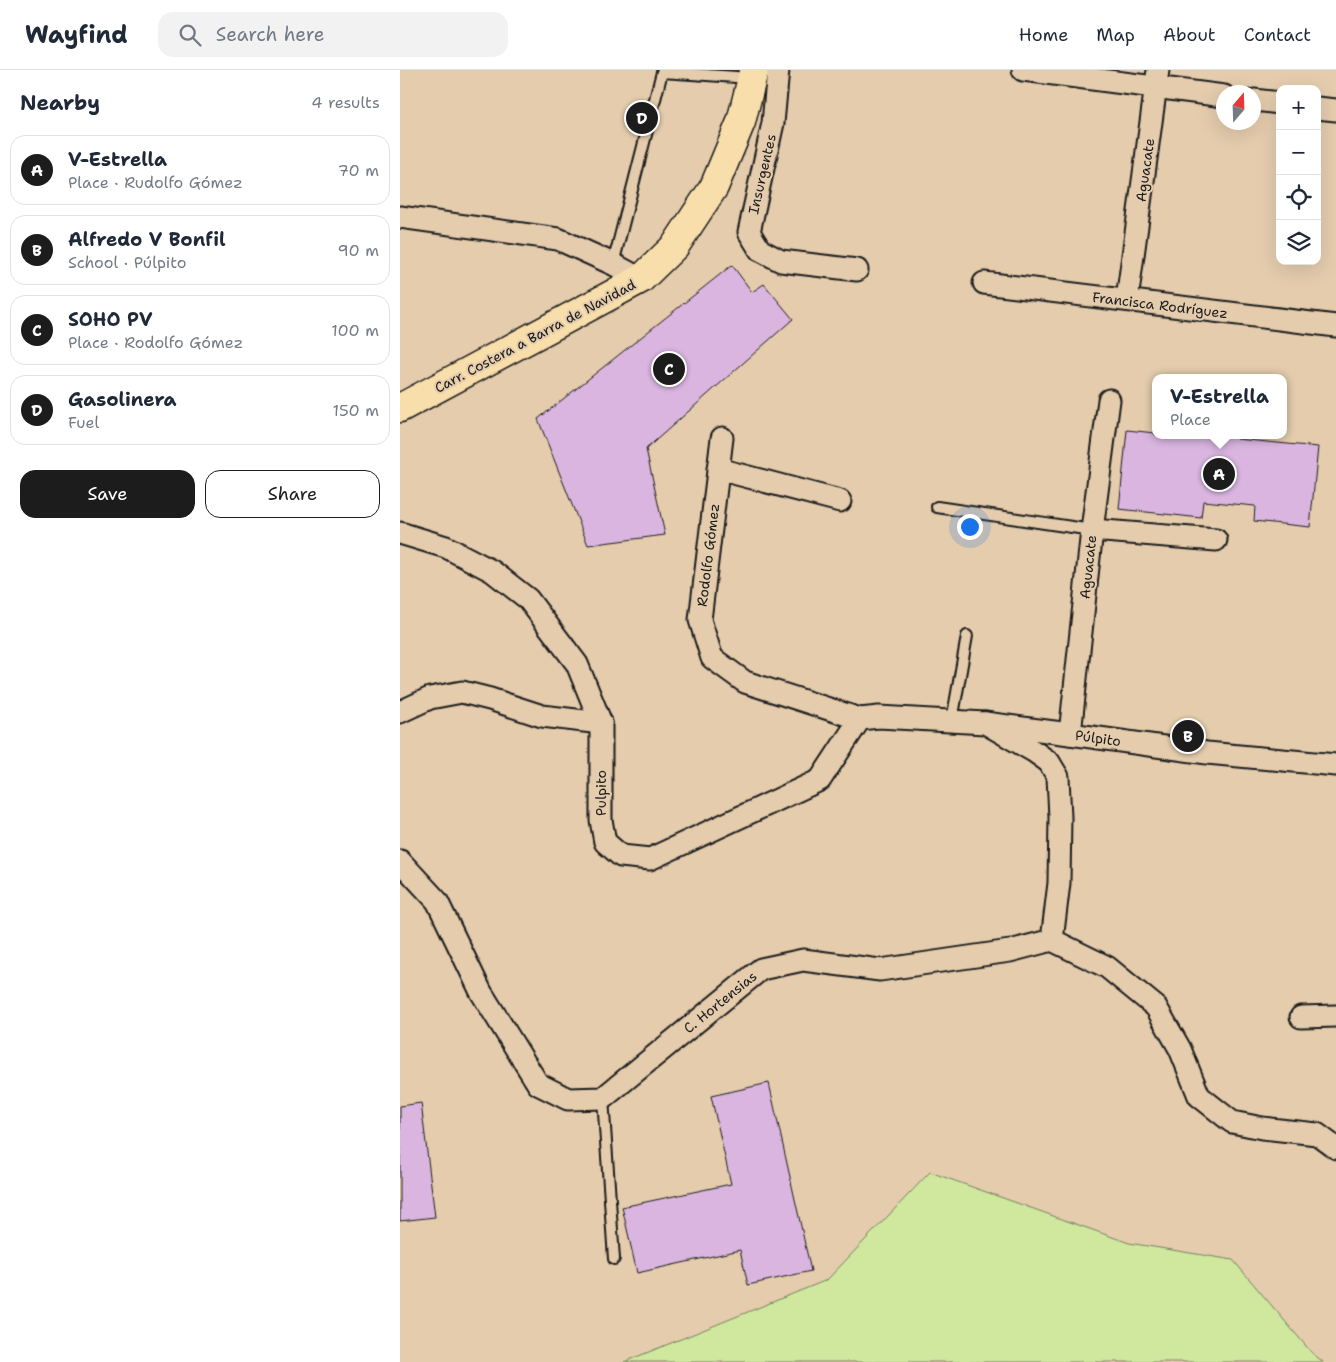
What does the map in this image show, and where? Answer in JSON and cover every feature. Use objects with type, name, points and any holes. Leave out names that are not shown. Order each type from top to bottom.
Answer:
[{"type":"main road","name":"Carr. Costera a Barra de Navidad","points":[[400,408],[641,278],[675,246],[714,187],[741,122],[753,74]]},
{"type":"street","name":"Insurgentes","points":[[778,70],[774,123],[749,232],[760,250],[782,261],[857,270]]},
{"type":"street","points":[[1023,70],[1157,79],[1216,94]]},
{"type":"street","name":"Aguacate","points":[[1127,300],[1157,79]]},
{"type":"street","points":[[1261,101],[1276,103]]},
{"type":"street","points":[[1321,108],[1336,110]]},
{"type":"street","points":[[400,216],[558,238],[641,278]]},
{"type":"street","name":"Francisca Rodríguez","points":[[984,284],[1336,326]]},
{"type":"street","name":"Aguacate","points":[[1070,734],[1108,400]]},
{"type":"street","name":"Rodolfo Gómez","points":[[722,438],[700,620],[712,658],[745,682],[860,719]]},
{"type":"street","points":[[718,469],[840,501]]},
{"type":"street","points":[[1092,530],[1216,540]]},
{"type":"street","name":"Pulpito","points":[[400,532],[446,547],[492,571],[528,599],[576,664],[602,723],[601,820],[605,842],[621,856],[650,859],[820,780],[860,719]]},
{"type":"street","points":[[400,712],[430,698],[462,692],[542,716],[602,723]]},
{"type":"street","name":"Púlpito","points":[[860,719],[879,717],[984,723],[1207,753],[1336,765]]},
{"type":"street","points":[[984,723],[1049,762],[1058,777],[1060,883],[1052,940],[1106,967],[1156,1007],[1180,1049],[1199,1096],[1232,1122],[1262,1128],[1317,1134],[1336,1148]]},
{"type":"street","points":[[400,861],[437,902],[481,992],[538,1084],[568,1099],[603,1098]]},
{"type":"street","name":"C. Hortensias","points":[[603,1098],[761,969],[803,960],[880,970],[1010,951],[1052,940]]},
{"type":"street","points":[[1301,1017],[1336,1016]]},
{"type":"lane","points":[[613,264],[662,72],[753,74]]},
{"type":"lane","points":[[936,507],[1092,530]]},
{"type":"lane","points":[[952,721],[967,636]]},
{"type":"lane","points":[[603,1098],[614,1259]]},
{"type":"green space","points":[[930,1172],[1129,1243],[1233,1260],[1311,1352],[1323,1362],[624,1362],[827,1280]]},
{"type":"building","points":[[732,265],[752,292],[764,284],[793,319],[646,449],[665,535],[588,545],[538,419]]},
{"type":"building","points":[[1127,430],[1152,433],[1152,439],[1237,439],[1318,447],[1310,527],[1254,521],[1255,506],[1203,501],[1201,518],[1119,509]]},
{"type":"building","points":[[769,1083],[811,1271],[748,1285],[740,1250],[637,1273],[622,1207],[731,1184],[711,1096]]},
{"type":"building","points":[[421,1103],[435,1217],[400,1221],[400,1106]]},
{"type":"place","name":"Gasolinera","points":[[642,118]]},
{"type":"place","name":"SOHO PV","points":[[669,369]]},
{"type":"place","name":"V-Estrella","points":[[1219,474]]},
{"type":"place","name":"Alfredo V Bonfil","points":[[1188,736]]}]
